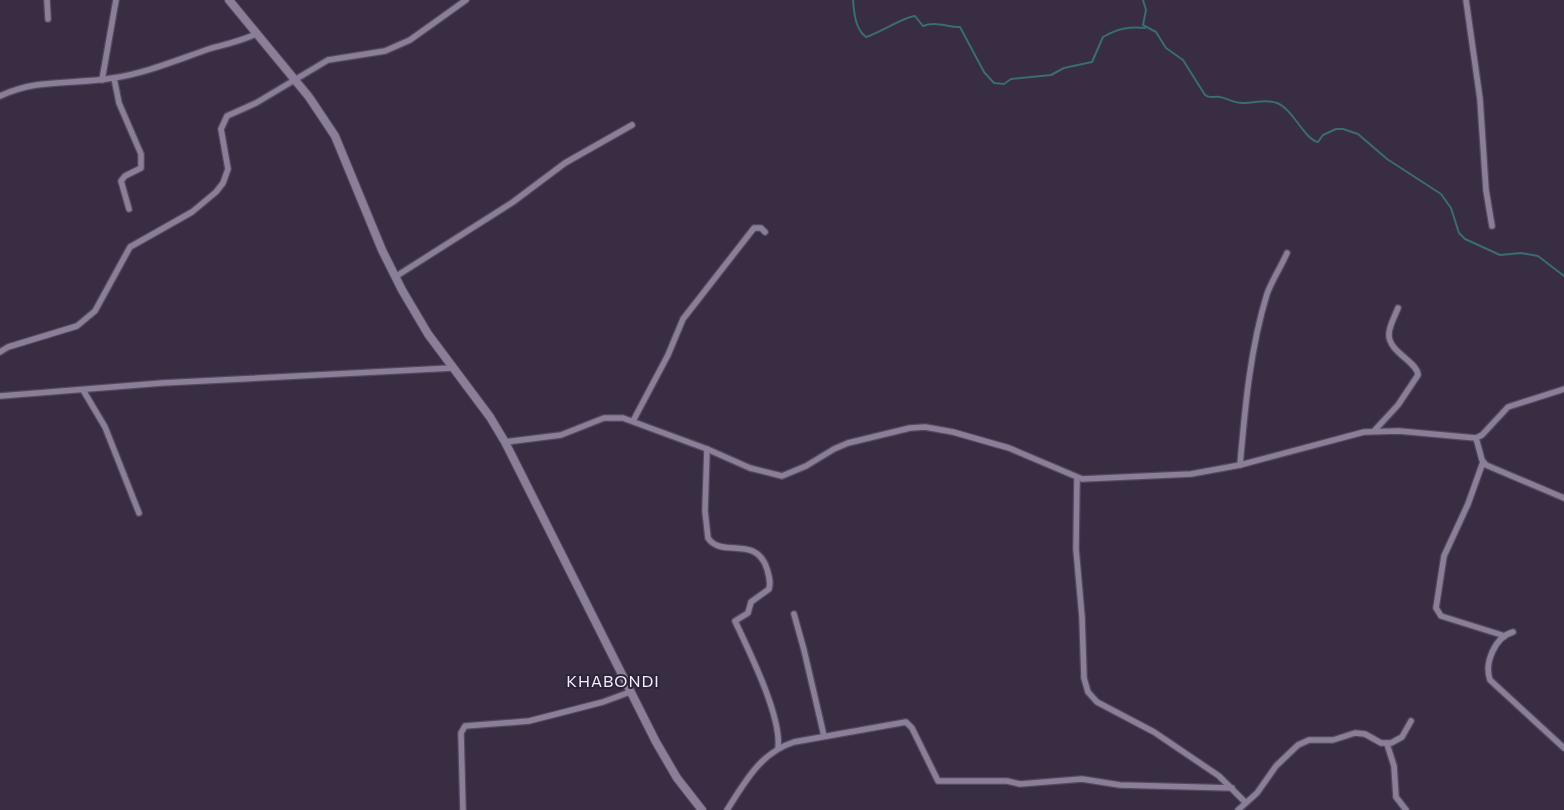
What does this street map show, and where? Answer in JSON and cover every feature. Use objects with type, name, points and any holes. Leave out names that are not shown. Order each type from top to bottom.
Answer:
[{"type":"street","points":[[47,0],[48,19]]},
{"type":"street","points":[[102,80],[116,0]]},
{"type":"street","points":[[229,0],[295,79],[335,136],[376,237],[415,313],[452,368],[490,417],[505,442],[630,692],[671,768],[702,810]]},
{"type":"street","points":[[0,352],[15,344],[77,326],[94,310],[130,247],[192,212],[223,183],[228,169],[221,128],[227,116],[256,103],[328,60],[385,51],[410,40],[466,0]]},
{"type":"street","points":[[1466,0],[1480,99],[1486,190],[1492,226]]},
{"type":"street","points":[[0,96],[34,84],[102,80],[165,66],[212,48],[238,42],[256,34]]},
{"type":"street","points":[[114,78],[119,103],[141,157],[141,168],[125,176],[121,181],[129,209]]},
{"type":"street","points":[[396,277],[513,202],[565,164],[632,125]]},
{"type":"street","points":[[633,422],[689,311],[754,228],[761,228],[765,232]]},
{"type":"street","points":[[1240,465],[1259,322],[1271,285],[1287,253]]},
{"type":"street","points":[[1374,431],[1398,405],[1418,375],[1417,370],[1394,348],[1389,339],[1388,332],[1398,308]]},
{"type":"street","points":[[0,396],[162,383],[452,368]]},
{"type":"street","points":[[83,390],[105,427],[139,513]]},
{"type":"street","points":[[505,442],[561,435],[604,418],[623,418],[707,449],[750,468],[782,476],[806,466],[848,443],[910,428],[925,427],[953,432],[1009,448],[1046,462],[1077,478],[1191,474],[1240,465],[1374,431],[1399,431],[1476,438],[1482,435],[1508,407],[1564,390]]},
{"type":"street","points":[[1476,438],[1483,462],[1468,504],[1444,556],[1436,611],[1441,616],[1504,636]]},
{"type":"street","points":[[707,449],[705,511],[708,538],[713,544],[758,553],[763,560],[770,581],[769,588],[751,602],[748,613],[735,622],[748,648],[772,713],[779,739],[778,748]]},
{"type":"street","points":[[1483,462],[1506,475],[1564,498]]},
{"type":"street","points":[[1077,478],[1076,549],[1082,617],[1084,678],[1088,692],[1098,702],[1154,732],[1219,776],[1232,788],[1247,810]]},
{"type":"street","points":[[794,614],[824,736]]},
{"type":"street","points":[[1513,632],[1504,636],[1487,664],[1490,680],[1564,748]]},
{"type":"street","points":[[463,810],[461,736],[462,729],[465,726],[529,721],[603,702],[630,692]]},
{"type":"street","points":[[1238,810],[1257,793],[1270,773],[1292,749],[1306,741],[1333,740],[1361,733],[1387,744],[1402,738],[1411,721]]},
{"type":"street","points":[[727,810],[751,773],[761,761],[778,748],[794,742],[907,722],[939,781],[1007,781],[1020,784],[1082,779],[1120,784],[1232,788]]},
{"type":"street","points":[[1387,744],[1394,766],[1396,797],[1406,810]]},
{"type":"waterway","points":[[853,0],[857,25],[866,37],[915,16],[923,26],[937,24],[960,27],[984,72],[994,83],[1004,84],[1011,79],[1051,75],[1064,68],[1092,62],[1103,37],[1123,29],[1145,28]]},
{"type":"waterway","points":[[1143,0],[1146,10],[1143,25],[1156,32],[1166,48],[1183,60],[1205,95],[1239,103],[1264,101],[1277,103],[1288,111],[1313,140],[1318,142],[1323,135],[1336,129],[1343,129],[1358,134],[1387,159],[1441,194],[1451,208],[1459,233],[1465,239],[1500,255],[1521,253],[1538,256],[1564,276]]},
{"type":"district","name":"KHABONDI","points":[[613,681]]}]
